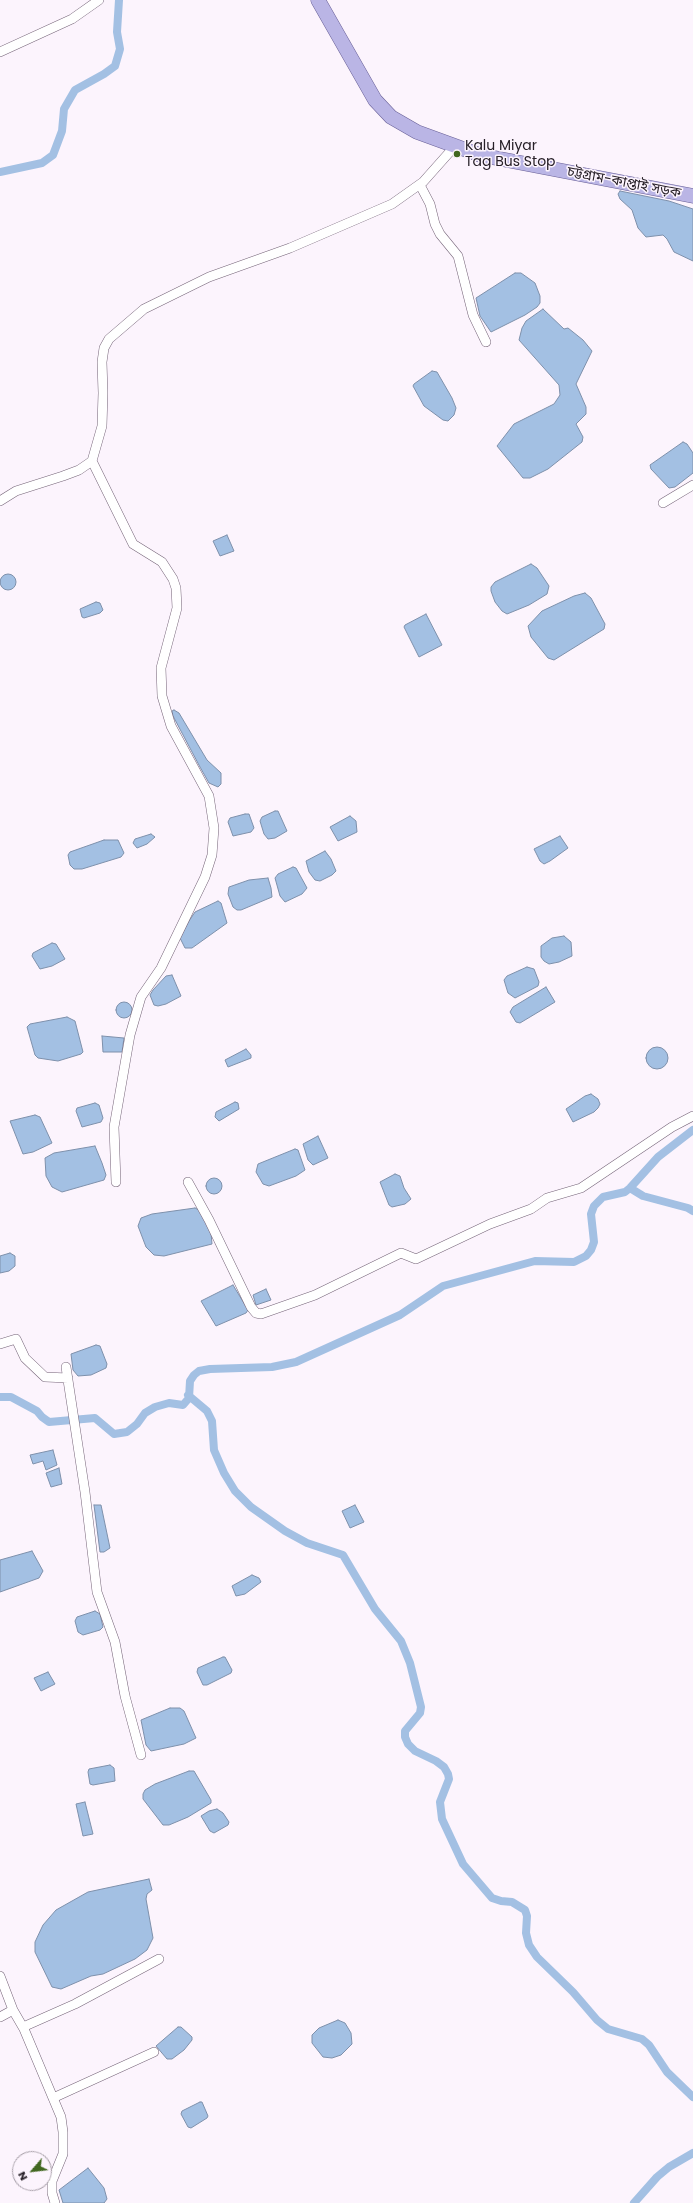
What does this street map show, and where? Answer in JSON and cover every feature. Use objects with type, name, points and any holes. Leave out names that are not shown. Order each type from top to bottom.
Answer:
[{"type":"main road","name":"চট্টগ্রাম-কাপ্তাই সড়ক","points":[[318,0],[375,100],[391,117],[417,132],[480,155],[693,196]]},
{"type":"street","points":[[0,52],[72,18],[99,0]]},
{"type":"street","points":[[0,501],[16,491],[79,470],[92,461],[102,426],[102,362],[104,348],[109,339],[144,309],[209,277],[350,223],[392,204],[420,186],[455,146]]},
{"type":"street","points":[[420,186],[430,204],[435,224],[440,234],[458,256],[473,315],[486,342]]},
{"type":"street","points":[[92,461],[133,544],[162,562],[169,570],[174,583],[177,608],[161,668],[162,696],[171,726],[209,796],[214,828],[212,855],[205,877],[162,968],[141,997],[130,1035],[115,1121],[116,1182]]},
{"type":"street","points":[[663,503],[693,485]]},
{"type":"street","points":[[188,1182],[209,1220],[251,1307],[256,1313],[261,1314],[315,1295],[401,1253],[416,1259],[490,1224],[531,1209],[547,1198],[581,1188],[672,1127],[693,1116]]},
{"type":"street","points":[[0,1344],[16,1339],[25,1358],[45,1377],[68,1378]]},
{"type":"street","points":[[66,1367],[87,1507],[97,1592],[115,1642],[125,1696],[142,1755]]},
{"type":"street","points":[[23,2027],[75,2004],[159,1959]]},
{"type":"street","points":[[0,1976],[13,2010],[23,2027],[61,2117],[64,2132],[63,2154],[52,2180],[52,2193],[55,2203]]},
{"type":"street","points":[[0,2017],[13,2010]]},
{"type":"street","points":[[53,2098],[154,2052]]},
{"type":"water","points":[[620,191],[669,201],[693,209],[693,261],[674,252],[663,235],[646,237],[638,228],[632,210],[620,199],[618,194]]},
{"type":"water","points":[[515,273],[521,273],[535,283],[540,296],[540,303],[537,307],[525,315],[491,332],[480,316],[476,298]]},
{"type":"water","points":[[543,309],[564,329],[568,328],[583,340],[592,351],[576,384],[586,407],[586,414],[576,424],[583,437],[582,442],[548,469],[530,478],[523,478],[497,446],[514,424],[554,404],[560,395],[559,385],[519,340],[522,328],[526,321]]},
{"type":"water","points":[[432,371],[437,372],[456,408],[454,415],[448,421],[443,420],[424,406],[413,386]]},
{"type":"water","points":[[683,442],[687,444],[693,453],[693,473],[675,487],[669,488],[651,469],[650,465]]},
{"type":"water","points":[[227,535],[234,551],[220,556],[213,541]]},
{"type":"water","points":[[531,564],[537,568],[549,586],[547,594],[529,605],[507,614],[502,611],[495,602],[491,587],[495,582]]},
{"type":"water","points":[[8,574],[15,579],[16,582],[11,589],[8,590],[1,585],[0,582],[5,575]]},
{"type":"water","points":[[585,593],[591,598],[605,624],[604,629],[554,660],[548,658],[531,637],[528,626],[542,611],[574,596]]},
{"type":"water","points":[[96,602],[100,603],[103,610],[100,613],[84,618],[82,617],[80,609]]},
{"type":"water","points":[[426,614],[442,645],[419,657],[404,627],[405,625]]},
{"type":"water","points":[[174,710],[179,713],[207,760],[221,773],[221,784],[218,787],[209,783],[173,716],[172,711]]},
{"type":"water","points":[[278,811],[287,831],[275,838],[268,839],[264,834],[260,821],[262,817]]},
{"type":"water","points":[[249,814],[254,828],[251,832],[233,836],[228,822],[230,818]]},
{"type":"water","points":[[350,816],[356,821],[357,832],[338,841],[330,827]]},
{"type":"water","points":[[151,834],[155,837],[147,844],[137,848],[133,843],[135,839]]},
{"type":"water","points":[[560,836],[568,848],[544,864],[540,861],[534,849]]},
{"type":"water","points":[[104,840],[118,840],[124,853],[121,857],[82,869],[74,869],[70,865],[68,855],[70,852]]},
{"type":"water","points":[[325,851],[331,859],[336,871],[332,875],[320,881],[315,880],[309,872],[306,861]]},
{"type":"water","points":[[293,867],[296,868],[307,888],[302,894],[285,902],[280,896],[275,878],[278,874]]},
{"type":"water","points":[[268,878],[272,897],[241,910],[237,910],[233,907],[228,894],[229,887],[249,880]]},
{"type":"water","points":[[218,901],[221,903],[227,923],[192,948],[185,948],[180,938],[195,912]]},
{"type":"water","points":[[564,936],[571,942],[572,956],[559,962],[549,964],[544,961],[541,957],[541,946],[552,938]]},
{"type":"water","points":[[52,943],[56,944],[65,959],[52,966],[40,969],[32,956],[33,953]]},
{"type":"water","points":[[527,967],[534,969],[539,982],[538,986],[515,998],[508,993],[504,980],[507,976]]},
{"type":"water","points":[[172,975],[181,996],[166,1004],[158,1006],[154,1005],[150,995],[153,990],[166,976]]},
{"type":"water","points":[[546,987],[555,1002],[520,1023],[516,1022],[510,1012],[513,1007]]},
{"type":"water","points":[[124,1002],[130,1004],[132,1010],[130,1016],[124,1018],[118,1016],[116,1010],[118,1004]]},
{"type":"water","points":[[67,1017],[75,1021],[83,1052],[81,1054],[58,1061],[38,1058],[35,1055],[27,1027],[30,1024]]},
{"type":"water","points":[[102,1036],[124,1038],[122,1052],[103,1052]]},
{"type":"water","points":[[657,1047],[665,1050],[668,1058],[665,1066],[657,1069],[649,1066],[646,1058],[649,1050]]},
{"type":"water","points":[[246,1049],[251,1055],[251,1058],[228,1067],[225,1060]]},
{"type":"water","points":[[591,1094],[598,1099],[600,1104],[598,1108],[594,1112],[573,1122],[566,1109],[585,1096]]},
{"type":"water","points":[[235,1102],[238,1103],[239,1109],[219,1121],[215,1117],[216,1112]]},
{"type":"water","points":[[95,1103],[99,1105],[103,1118],[101,1122],[82,1127],[76,1111],[77,1108]]},
{"type":"water","points":[[35,1115],[40,1117],[52,1143],[33,1152],[23,1154],[10,1121]]},
{"type":"water","points":[[318,1136],[328,1158],[313,1165],[308,1160],[303,1144]]},
{"type":"water","points":[[95,1146],[106,1175],[104,1180],[62,1192],[52,1187],[46,1176],[45,1158],[54,1153]]},
{"type":"water","points":[[295,1149],[298,1150],[305,1170],[296,1176],[269,1186],[263,1184],[256,1172],[258,1164]]},
{"type":"water","points":[[395,1174],[400,1176],[404,1188],[411,1199],[405,1204],[392,1207],[389,1205],[380,1182]]},
{"type":"water","points":[[214,1178],[220,1180],[222,1186],[220,1192],[214,1194],[208,1192],[206,1186],[208,1180]]},
{"type":"water","points":[[195,1208],[199,1210],[211,1233],[212,1244],[164,1256],[154,1255],[146,1247],[138,1226],[141,1218],[152,1214]]},
{"type":"water","points":[[10,1253],[15,1256],[15,1266],[9,1271],[0,1273],[0,1256]]},
{"type":"water","points":[[233,1285],[248,1310],[246,1313],[216,1326],[201,1301]]},
{"type":"water","points":[[266,1289],[271,1300],[256,1305],[253,1295]]},
{"type":"water","points":[[96,1345],[100,1346],[107,1364],[106,1368],[91,1375],[78,1376],[73,1370],[71,1354]]},
{"type":"water","points":[[53,1450],[57,1465],[46,1470],[43,1461],[33,1464],[30,1455]]},
{"type":"water","points":[[59,1468],[62,1484],[51,1487],[46,1473]]},
{"type":"water","points":[[94,1505],[101,1505],[110,1548],[104,1552],[100,1552]]},
{"type":"water","points":[[355,1505],[364,1522],[350,1528],[342,1511]]},
{"type":"water","points":[[32,1551],[43,1571],[39,1578],[0,1592],[0,1560]]},
{"type":"water","points":[[252,1575],[259,1578],[261,1582],[245,1594],[236,1596],[232,1586]]},
{"type":"water","points":[[95,1611],[100,1614],[103,1627],[100,1630],[83,1635],[78,1632],[75,1621],[77,1617]]},
{"type":"water","points":[[225,1657],[232,1670],[231,1673],[207,1685],[203,1685],[197,1672],[198,1668]]},
{"type":"water","points":[[48,1672],[55,1684],[41,1691],[34,1678]]},
{"type":"water","points":[[170,1708],[180,1708],[184,1711],[196,1738],[184,1744],[151,1751],[146,1745],[141,1720]]},
{"type":"water","points":[[110,1765],[114,1768],[115,1781],[93,1785],[90,1784],[89,1769]]},
{"type":"water","points":[[189,1771],[194,1771],[211,1800],[211,1803],[188,1817],[169,1825],[163,1825],[143,1799],[143,1794],[145,1790],[155,1784]]},
{"type":"water","points":[[85,1802],[93,1834],[83,1836],[76,1804]]},
{"type":"water","points":[[217,1809],[223,1813],[229,1822],[228,1825],[214,1833],[210,1831],[201,1816],[209,1811]]},
{"type":"water","points":[[149,1879],[152,1890],[147,1894],[146,1899],[153,1938],[147,1950],[135,1959],[103,1974],[91,1976],[61,1989],[52,1987],[35,1952],[35,1942],[43,1925],[56,1910],[88,1892]]},
{"type":"water","points":[[338,2020],[345,2023],[351,2033],[352,2044],[341,2055],[332,2058],[323,2057],[312,2043],[312,2035],[319,2028]]},
{"type":"water","points":[[178,2027],[181,2027],[192,2037],[192,2040],[184,2050],[172,2059],[167,2059],[156,2046]]},
{"type":"water","points":[[202,2102],[208,2116],[191,2128],[188,2127],[181,2114],[182,2111]]},
{"type":"water","points":[[88,2168],[104,2188],[107,2199],[104,2203],[63,2203],[59,2190]]},
{"type":"waterway","points":[[0,172],[42,163],[53,155],[62,131],[64,109],[75,90],[104,74],[115,66],[120,49],[117,32],[119,0]]},
{"type":"waterway","points":[[0,1397],[11,1397],[37,1411],[49,1422],[95,1418],[114,1434],[127,1432],[137,1424],[145,1413],[155,1407],[169,1403],[183,1405],[189,1398],[190,1381],[199,1371],[210,1369],[272,1367],[296,1362],[400,1315],[443,1286],[535,1261],[574,1262],[586,1256],[591,1250],[594,1242],[591,1214],[594,1206],[603,1197],[625,1192],[658,1157],[693,1130]]},
{"type":"waterway","points":[[630,1188],[643,1196],[688,1208],[693,1211]]},
{"type":"waterway","points":[[188,1395],[207,1411],[212,1421],[214,1450],[224,1473],[235,1491],[251,1507],[285,1531],[307,1543],[343,1555],[375,1609],[401,1641],[410,1663],[421,1707],[420,1713],[405,1731],[405,1737],[408,1744],[415,1751],[436,1761],[444,1767],[448,1774],[449,1779],[440,1802],[442,1819],[463,1864],[492,1898],[512,1902],[525,1910],[527,1916],[526,1933],[529,1945],[537,1957],[573,1992],[597,2020],[608,2029],[642,2039],[649,2045],[667,2072],[693,2097]]},
{"type":"waterway","points":[[634,2203],[657,2177],[669,2167],[693,2153]]},
{"type":"place","name":"Kalu Miyar Tag Bus Stop","points":[[457,154]]}]
